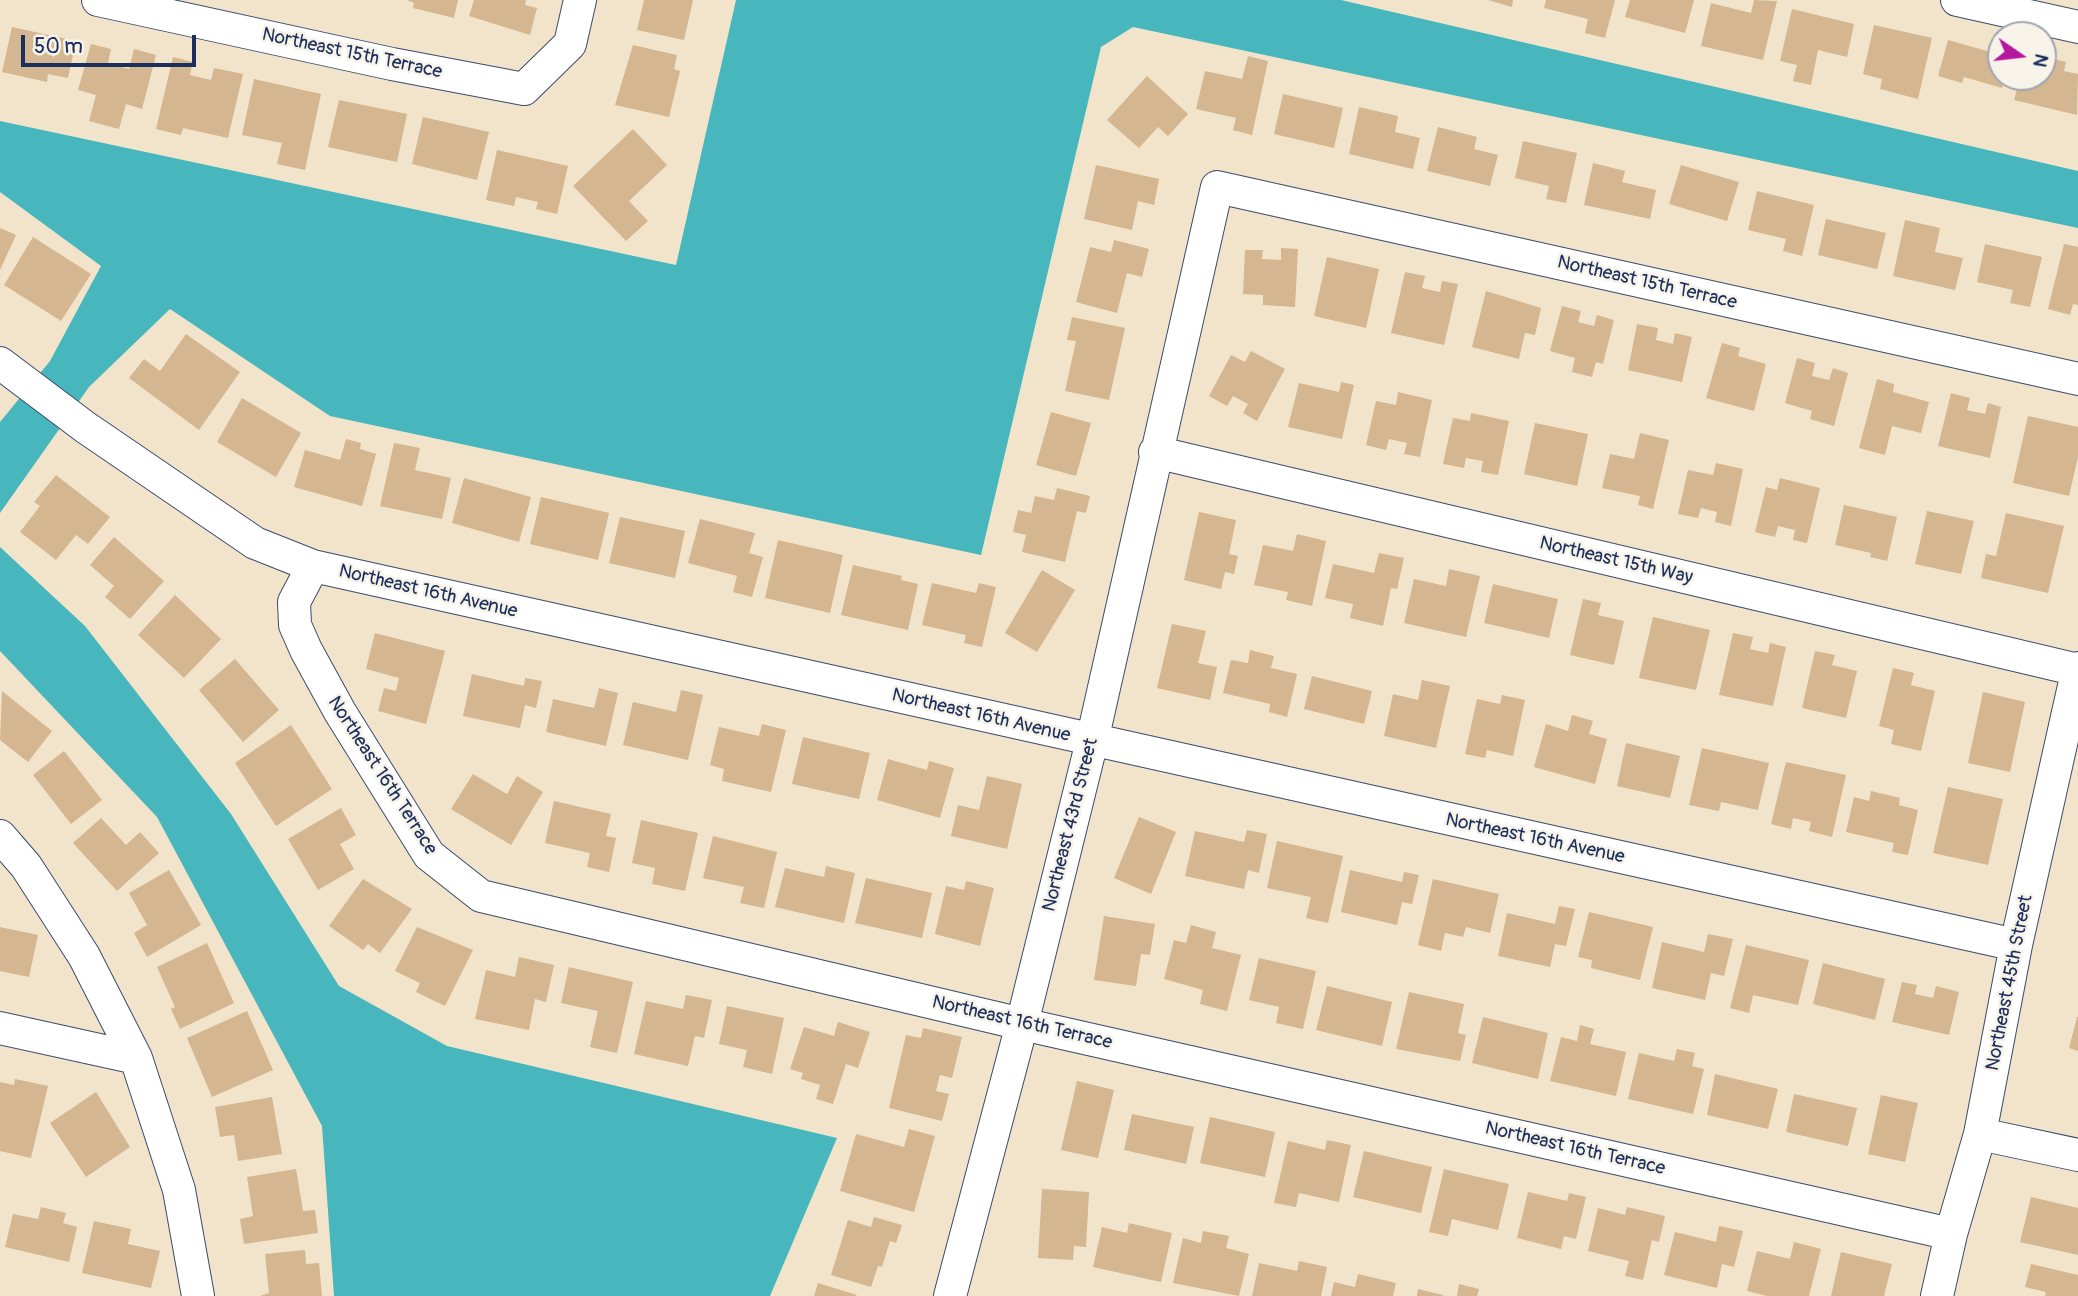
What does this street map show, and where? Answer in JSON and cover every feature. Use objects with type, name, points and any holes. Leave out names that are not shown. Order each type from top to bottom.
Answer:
[{"type":"street","name":"Northeast 15th Terrace","points":[[98,0],[524,89],[570,44],[580,0]]},
{"type":"street","points":[[1957,0],[2078,27]]},
{"type":"street","name":"Northeast 15th Terrace","points":[[1217,187],[2078,379]]},
{"type":"street","name":"Northeast 43rd Street","points":[[958,1294],[1092,741],[1155,452],[1217,187]]},
{"type":"street","name":"Northeast 16th Avenue","points":[[0,363],[85,427],[255,543],[313,566],[2016,945]]},
{"type":"street","name":"Northeast 15th Way","points":[[1155,452],[2078,669]]},
{"type":"street","name":"Northeast 16th Terrace","points":[[313,566],[295,602],[295,625],[340,712],[429,855],[481,896],[1022,1024],[1951,1234]]},
{"type":"street","name":"Northeast 45th Street","points":[[1937,1296],[1951,1234],[1980,1134],[2016,945],[2070,742],[2078,669]]},
{"type":"street","points":[[0,836],[26,866],[84,956],[136,1058],[180,1189],[198,1296]]},
{"type":"street","points":[[0,1028],[136,1058]]},
{"type":"street","points":[[1980,1134],[2078,1155]]},
{"type":"water","points":[[736,0],[1341,0],[2078,171],[2078,228],[1133,27],[1101,47],[981,555],[330,416],[170,309],[89,387],[0,513],[0,422],[50,361],[101,266],[0,192],[0,121],[676,265]]},
{"type":"water","points":[[0,547],[85,626],[231,814],[339,986],[447,1046],[837,1138],[770,1296],[334,1296],[322,1126],[157,817],[0,651]]},
{"type":"building","points":[[407,0],[458,0],[454,18],[413,8],[414,3]]},
{"type":"building","points":[[474,0],[526,0],[525,5],[537,8],[530,35],[469,16]]},
{"type":"building","points":[[644,0],[693,0],[684,40],[637,30]]},
{"type":"building","points":[[1488,0],[1513,0],[1512,7]]},
{"type":"building","points":[[1546,0],[1615,0],[1605,38],[1585,33],[1588,19],[1544,8]]},
{"type":"building","points":[[1630,0],[1694,0],[1685,33],[1625,17]]},
{"type":"building","points":[[1754,0],[1777,1],[1763,60],[1701,46],[1711,3],[1751,13]]},
{"type":"building","points":[[1792,9],[1854,24],[1847,57],[1818,50],[1811,85],[1793,81],[1797,65],[1780,61]]},
{"type":"building","points":[[1874,25],[1932,38],[1918,99],[1880,89],[1882,79],[1863,74]]},
{"type":"building","points":[[12,27],[76,41],[68,78],[48,74],[47,82],[2,72]]},
{"type":"building","points":[[1948,40],[1987,51],[1987,84],[1964,77],[1962,83],[1938,76]]},
{"type":"building","points":[[91,44],[111,49],[108,63],[129,69],[134,49],[156,55],[142,109],[126,104],[119,129],[89,121],[96,95],[78,90]]},
{"type":"building","points":[[633,45],[677,55],[674,69],[680,71],[669,117],[615,105]]},
{"type":"building","points":[[1248,56],[1268,61],[1252,135],[1233,130],[1236,118],[1196,109],[1205,71],[1242,79]]},
{"type":"building","points":[[173,57],[193,62],[190,75],[211,80],[214,68],[243,74],[228,138],[183,128],[181,135],[156,129]]},
{"type":"building","points":[[2057,60],[2066,62],[2064,71],[2078,74],[2077,115],[2014,100],[2016,91],[2057,91]]},
{"type":"building","points":[[1147,76],[1188,114],[1168,136],[1158,127],[1139,148],[1107,120]]},
{"type":"building","points":[[254,79],[321,94],[305,170],[277,164],[282,143],[242,135]]},
{"type":"building","points":[[1283,94],[1343,108],[1334,148],[1274,134]]},
{"type":"building","points":[[339,100],[407,114],[397,162],[328,147]]},
{"type":"building","points":[[1359,107],[1398,116],[1395,132],[1420,138],[1413,169],[1349,154]]},
{"type":"building","points":[[423,117],[489,132],[477,180],[412,164]]},
{"type":"building","points":[[1438,127],[1477,137],[1474,149],[1498,155],[1490,186],[1427,171]]},
{"type":"building","points":[[633,129],[667,165],[629,201],[648,221],[626,241],[573,186]]},
{"type":"building","points":[[1523,141],[1577,153],[1566,203],[1546,199],[1549,186],[1515,178]]},
{"type":"building","points":[[497,150],[568,166],[557,214],[536,209],[538,202],[516,197],[514,206],[486,200]]},
{"type":"building","points":[[1593,163],[1625,171],[1622,182],[1656,190],[1650,219],[1584,205]]},
{"type":"building","points":[[1096,165],[1159,179],[1154,205],[1138,201],[1132,230],[1084,219]]},
{"type":"building","points":[[1681,165],[1739,182],[1727,221],[1669,204]]},
{"type":"building","points":[[1757,191],[1814,205],[1802,256],[1783,251],[1786,239],[1748,230]]},
{"type":"building","points":[[1826,219],[1886,233],[1877,269],[1818,255]]},
{"type":"building","points":[[1905,220],[1940,228],[1935,252],[1963,258],[1955,290],[1893,276]]},
{"type":"building","points":[[0,228],[16,235],[0,270]]},
{"type":"building","points":[[33,237],[91,274],[61,321],[4,285]]},
{"type":"building","points":[[1114,240],[1149,249],[1142,277],[1127,273],[1117,313],[1076,302],[1090,247],[1111,252]]},
{"type":"building","points":[[1985,244],[2042,257],[2030,307],[2010,303],[2013,290],[1977,282]]},
{"type":"building","points":[[2064,244],[2078,247],[2078,305],[2073,304],[2070,315],[2048,309]]},
{"type":"building","points":[[1281,248],[1298,249],[1295,307],[1263,305],[1263,295],[1243,294],[1245,250],[1263,250],[1262,259],[1281,260]]},
{"type":"building","points":[[1327,257],[1379,269],[1366,328],[1314,316]]},
{"type":"building","points":[[1405,272],[1425,276],[1422,288],[1440,292],[1442,281],[1458,284],[1444,345],[1391,333]]},
{"type":"building","points":[[1486,291],[1541,308],[1535,335],[1525,333],[1519,359],[1472,347]]},
{"type":"building","points":[[1562,306],[1581,311],[1578,322],[1594,326],[1597,315],[1614,320],[1603,364],[1596,362],[1592,377],[1572,372],[1575,358],[1550,351]]},
{"type":"building","points":[[1072,317],[1125,328],[1109,400],[1065,391],[1076,341],[1067,340]]},
{"type":"building","points":[[1637,324],[1658,328],[1656,340],[1673,344],[1675,333],[1692,337],[1682,382],[1628,370]]},
{"type":"building","points":[[186,334],[240,372],[199,430],[129,378],[144,359],[160,371]]},
{"type":"building","points":[[1722,343],[1740,348],[1738,356],[1766,364],[1754,411],[1706,398]]},
{"type":"building","points":[[1251,351],[1285,369],[1257,421],[1243,413],[1248,404],[1233,396],[1227,406],[1209,396],[1231,355],[1245,362]]},
{"type":"building","points":[[1797,358],[1815,363],[1812,376],[1829,380],[1833,368],[1848,373],[1834,426],[1810,419],[1812,411],[1785,403]]},
{"type":"building","points":[[1877,379],[1894,384],[1893,392],[1929,402],[1921,433],[1892,426],[1885,455],[1859,448]]},
{"type":"building","points":[[1341,382],[1354,385],[1342,439],[1288,427],[1299,383],[1339,392]]},
{"type":"building","points":[[1398,392],[1432,400],[1420,457],[1404,454],[1407,443],[1389,439],[1386,450],[1366,445],[1376,401],[1396,405]]},
{"type":"building","points":[[1951,393],[1970,398],[1967,410],[1985,414],[1988,403],[2001,407],[1990,458],[1938,446]]},
{"type":"building","points":[[242,398],[301,433],[276,477],[217,442]]},
{"type":"building","points":[[1051,412],[1091,423],[1076,476],[1036,465]]},
{"type":"building","points":[[1471,413],[1509,421],[1498,475],[1481,472],[1483,461],[1466,458],[1464,468],[1443,464],[1453,418],[1470,421]]},
{"type":"building","points":[[2028,416],[2078,427],[2078,457],[2069,496],[2013,483]]},
{"type":"building","points":[[1535,423],[1588,434],[1577,486],[1524,474]]},
{"type":"building","points":[[1640,433],[1669,440],[1653,509],[1638,505],[1640,496],[1602,488],[1610,454],[1634,459]]},
{"type":"building","points":[[346,439],[361,443],[360,449],[376,454],[362,506],[294,487],[305,450],[340,460]]},
{"type":"building","points":[[394,443],[420,448],[415,470],[451,478],[442,519],[380,506]]},
{"type":"building","points":[[1716,463],[1743,469],[1731,526],[1715,522],[1717,512],[1701,508],[1698,518],[1678,514],[1688,470],[1713,475]]},
{"type":"building","points":[[56,475],[110,517],[88,544],[76,535],[56,560],[20,532],[40,506],[34,502]]},
{"type":"building","points":[[464,478],[531,497],[519,542],[452,523]]},
{"type":"building","points":[[1780,478],[1820,488],[1807,543],[1793,540],[1795,530],[1778,526],[1775,537],[1755,532],[1766,487],[1777,490]]},
{"type":"building","points":[[1057,488],[1090,496],[1086,513],[1077,511],[1065,562],[1022,552],[1026,535],[1013,532],[1018,510],[1031,513],[1035,496],[1054,500]]},
{"type":"building","points":[[541,497],[609,513],[598,560],[530,544]]},
{"type":"building","points":[[1844,505],[1897,517],[1887,561],[1870,557],[1871,553],[1835,545]]},
{"type":"building","points":[[1927,511],[1974,521],[1961,574],[1915,564]]},
{"type":"building","points":[[1199,512],[1236,520],[1229,554],[1238,556],[1234,574],[1225,572],[1221,589],[1184,580]]},
{"type":"building","points":[[2006,513],[2064,526],[2048,593],[1981,578],[1986,554],[1996,556]]},
{"type":"building","points":[[620,517],[685,531],[675,578],[609,563]]},
{"type":"building","points":[[700,519],[755,533],[749,553],[763,557],[752,597],[733,592],[737,576],[688,563]]},
{"type":"building","points":[[1297,534],[1326,541],[1312,606],[1286,600],[1288,592],[1254,585],[1263,545],[1293,551]]},
{"type":"building","points":[[114,537],[164,581],[130,619],[105,597],[114,586],[90,565]]},
{"type":"building","points":[[778,540],[843,555],[830,613],[765,598]]},
{"type":"building","points":[[1379,553],[1404,558],[1397,589],[1391,588],[1383,626],[1350,618],[1353,604],[1325,598],[1333,564],[1374,573]]},
{"type":"building","points":[[853,565],[902,576],[901,580],[918,584],[908,630],[841,615]]},
{"type":"building","points":[[1449,569],[1480,576],[1466,637],[1404,623],[1414,579],[1446,586]]},
{"type":"building","points":[[1042,570],[1075,590],[1037,652],[1005,633]]},
{"type":"building","points":[[932,583],[976,593],[979,583],[996,587],[982,647],[964,643],[966,635],[922,625]]},
{"type":"building","points":[[1493,584],[1558,599],[1549,638],[1484,623]]},
{"type":"building","points":[[175,595],[221,639],[184,678],[138,635]]},
{"type":"building","points":[[1583,599],[1601,603],[1598,615],[1624,621],[1614,665],[1570,655]]},
{"type":"building","points":[[1653,617],[1710,630],[1696,690],[1639,678]]},
{"type":"building","points":[[1172,624],[1206,631],[1198,663],[1217,667],[1210,700],[1157,688]]},
{"type":"building","points":[[375,633],[445,651],[426,724],[378,711],[384,688],[396,691],[399,678],[366,669]]},
{"type":"building","points":[[1733,633],[1753,637],[1750,649],[1768,653],[1770,643],[1786,647],[1773,706],[1719,695]]},
{"type":"building","points":[[1250,650],[1274,656],[1271,668],[1297,674],[1287,717],[1269,712],[1270,704],[1223,693],[1231,660],[1248,663]]},
{"type":"building","points":[[1815,651],[1835,655],[1832,665],[1857,671],[1846,718],[1802,708]]},
{"type":"building","points":[[235,659],[279,710],[243,742],[199,690]]},
{"type":"building","points":[[1893,668],[1914,673],[1911,685],[1935,691],[1921,751],[1891,744],[1894,730],[1879,726]]},
{"type":"building","points":[[472,674],[524,686],[525,678],[542,681],[536,708],[525,705],[520,728],[463,716]]},
{"type":"building","points":[[1312,676],[1372,691],[1364,724],[1304,709]]},
{"type":"building","points":[[1422,680],[1450,686],[1436,748],[1384,736],[1393,694],[1418,700]]},
{"type":"building","points":[[599,688],[618,693],[606,746],[546,732],[553,699],[594,708]]},
{"type":"building","points":[[681,690],[703,695],[688,760],[623,745],[633,702],[676,712]]},
{"type":"building","points":[[2,691],[52,731],[28,762],[0,740]]},
{"type":"building","points":[[1983,692],[2025,702],[2010,772],[1968,763]]},
{"type":"building","points":[[1502,695],[1525,700],[1513,756],[1487,750],[1485,758],[1465,754],[1477,699],[1500,704]]},
{"type":"building","points":[[1572,715],[1593,721],[1589,734],[1607,739],[1595,784],[1534,767],[1546,724],[1568,731]]},
{"type":"building","points":[[762,724],[786,730],[771,792],[722,781],[724,769],[710,765],[719,727],[759,736]]},
{"type":"building","points":[[291,725],[332,789],[276,826],[235,763]]},
{"type":"building","points":[[803,737],[870,753],[859,799],[792,784]]},
{"type":"building","points":[[1626,743],[1680,756],[1670,798],[1617,786]]},
{"type":"building","points":[[1702,748],[1769,763],[1758,810],[1721,802],[1719,811],[1689,805]]},
{"type":"building","points":[[64,751],[102,800],[71,824],[33,775]]},
{"type":"building","points":[[888,759],[927,770],[929,761],[954,768],[940,818],[877,800]]},
{"type":"building","points":[[1786,762],[1846,775],[1832,837],[1809,831],[1811,822],[1793,818],[1791,829],[1771,824]]},
{"type":"building","points":[[473,774],[507,794],[517,776],[543,792],[511,845],[451,809]]},
{"type":"building","points":[[987,776],[1022,784],[1007,849],[951,836],[958,805],[979,810]]},
{"type":"building","points":[[1948,787],[2003,799],[1988,865],[1933,853]]},
{"type":"building","points":[[1871,791],[1900,798],[1899,805],[1918,810],[1908,855],[1892,852],[1894,843],[1846,832],[1854,797],[1869,801]]},
{"type":"building","points":[[554,801],[611,814],[606,836],[616,838],[609,872],[587,867],[590,853],[545,843]]},
{"type":"building","points":[[341,808],[356,835],[340,844],[354,869],[318,890],[288,839]]},
{"type":"building","points":[[1139,817],[1176,832],[1151,894],[1114,878]]},
{"type":"building","points":[[101,818],[126,845],[140,832],[159,853],[117,891],[73,843]]},
{"type":"building","points":[[641,820],[698,833],[685,891],[652,884],[655,868],[632,863]]},
{"type":"building","points":[[1247,830],[1267,834],[1259,873],[1248,870],[1244,889],[1185,876],[1195,831],[1244,842]]},
{"type":"building","points":[[713,836],[777,852],[764,908],[740,903],[744,887],[703,878]]},
{"type":"building","points":[[1277,841],[1343,856],[1328,923],[1306,918],[1311,897],[1267,888]]},
{"type":"building","points":[[826,866],[855,873],[844,923],[775,907],[785,868],[824,877]]},
{"type":"building","points":[[169,870],[201,925],[147,957],[134,933],[147,925],[129,893]]},
{"type":"building","points":[[1350,870],[1402,882],[1404,872],[1419,875],[1412,904],[1402,902],[1397,925],[1341,912]]},
{"type":"building","points":[[866,878],[932,893],[922,938],[855,923]]},
{"type":"building","points":[[363,879],[412,909],[380,953],[368,944],[363,950],[329,926]]},
{"type":"building","points":[[1433,879],[1499,894],[1490,933],[1466,927],[1463,937],[1445,933],[1441,951],[1418,945]]},
{"type":"building","points":[[966,881],[994,888],[980,946],[935,934],[946,886],[964,890]]},
{"type":"building","points":[[1559,906],[1575,909],[1566,946],[1555,944],[1550,967],[1498,956],[1507,913],[1555,924]]},
{"type":"building","points":[[1589,912],[1653,927],[1640,980],[1591,968],[1592,960],[1578,957]]},
{"type":"building","points":[[1104,916],[1155,924],[1150,955],[1141,954],[1136,986],[1094,980]]},
{"type":"building","points":[[1191,925],[1216,932],[1212,948],[1241,955],[1227,1011],[1200,1004],[1203,990],[1164,979],[1174,940],[1186,943]]},
{"type":"building","points":[[0,927],[38,935],[29,977],[0,971]]},
{"type":"building","points":[[417,927],[473,950],[445,1006],[416,992],[420,983],[395,971]]},
{"type":"building","points":[[1708,934],[1733,939],[1724,976],[1711,973],[1705,1000],[1652,988],[1662,942],[1704,952]]},
{"type":"building","points":[[207,943],[234,1003],[180,1029],[171,1009],[175,1007],[157,967]]},
{"type":"building","points":[[1746,945],[1809,960],[1798,1005],[1753,995],[1749,1013],[1730,1008]]},
{"type":"building","points":[[519,957],[554,965],[546,1002],[535,999],[529,1030],[475,1019],[486,970],[515,977]]},
{"type":"building","points":[[1259,958],[1316,971],[1303,1029],[1276,1023],[1279,1007],[1249,1000]]},
{"type":"building","points":[[1823,963],[1885,979],[1875,1020],[1813,1004]]},
{"type":"building","points":[[569,967],[633,982],[617,1053],[590,1047],[598,1011],[561,1003]]},
{"type":"building","points":[[1902,982],[1917,985],[1915,994],[1933,998],[1936,986],[1959,992],[1949,1035],[1892,1022]]},
{"type":"building","points":[[1327,986],[1392,1002],[1382,1046],[1316,1030]]},
{"type":"building","points":[[1409,992],[1464,1004],[1458,1033],[1466,1035],[1460,1061],[1396,1049]]},
{"type":"building","points":[[686,995],[712,1000],[704,1038],[695,1036],[688,1066],[634,1054],[646,1001],[683,1009]]},
{"type":"building","points":[[727,1006],[784,1018],[772,1074],[743,1067],[747,1050],[719,1044]]},
{"type":"building","points":[[247,1011],[273,1070],[212,1097],[187,1038]]},
{"type":"building","points":[[1483,1017],[1548,1033],[1538,1079],[1472,1063]]},
{"type":"building","points":[[2078,1017],[2078,1051],[2069,1048]]},
{"type":"building","points":[[838,1022],[870,1032],[858,1068],[846,1064],[833,1104],[816,1099],[820,1085],[801,1079],[803,1073],[790,1069],[804,1027],[834,1036]]},
{"type":"building","points":[[1580,1025],[1594,1029],[1590,1044],[1626,1052],[1616,1096],[1550,1081],[1561,1037],[1577,1041]]},
{"type":"building","points":[[923,1028],[962,1037],[952,1078],[940,1075],[936,1091],[949,1094],[942,1121],[889,1108],[906,1035],[921,1038]]},
{"type":"building","points":[[1677,1049],[1695,1053],[1692,1066],[1704,1069],[1693,1114],[1628,1099],[1639,1053],[1674,1061]]},
{"type":"building","points":[[1715,1074],[1778,1089],[1768,1129],[1707,1115]]},
{"type":"building","points":[[15,1079],[48,1086],[31,1158],[0,1151],[0,1082],[14,1085]]},
{"type":"building","points":[[1077,1081],[1114,1090],[1098,1158],[1061,1150]]},
{"type":"building","points":[[96,1092],[130,1147],[86,1177],[50,1123]]},
{"type":"building","points":[[1794,1094],[1857,1108],[1848,1146],[1786,1132]]},
{"type":"building","points":[[1881,1095],[1918,1103],[1905,1162],[1868,1154]]},
{"type":"building","points":[[272,1097],[282,1154],[238,1161],[234,1135],[220,1137],[215,1107]]},
{"type":"building","points":[[1132,1114],[1194,1127],[1186,1164],[1124,1150]]},
{"type":"building","points":[[1210,1117],[1275,1132],[1265,1177],[1200,1163]]},
{"type":"building","points":[[909,1129],[935,1136],[914,1212],[840,1191],[856,1134],[904,1147]]},
{"type":"building","points":[[1327,1140],[1351,1145],[1339,1202],[1299,1193],[1296,1207],[1274,1203],[1288,1141],[1325,1150]]},
{"type":"building","points":[[1364,1151],[1432,1167],[1421,1213],[1353,1197]]},
{"type":"building","points":[[296,1169],[303,1211],[315,1210],[318,1233],[244,1244],[240,1219],[253,1216],[247,1177]]},
{"type":"building","points":[[1444,1169],[1509,1184],[1498,1230],[1452,1219],[1448,1236],[1429,1232]]},
{"type":"building","points":[[1042,1189],[1089,1192],[1086,1247],[1074,1246],[1073,1260],[1038,1258]]},
{"type":"building","points":[[1528,1192],[1567,1201],[1569,1193],[1586,1197],[1576,1239],[1564,1236],[1561,1249],[1517,1238]]},
{"type":"building","points":[[2031,1197],[2078,1208],[2078,1255],[2020,1242]]},
{"type":"building","points":[[41,1207],[66,1213],[63,1223],[77,1227],[69,1262],[5,1247],[13,1214],[38,1219]]},
{"type":"building","points":[[1627,1207],[1665,1216],[1659,1242],[1652,1240],[1643,1280],[1625,1276],[1629,1261],[1588,1251],[1598,1208],[1625,1215]]},
{"type":"building","points":[[874,1217],[902,1225],[896,1243],[890,1241],[882,1267],[878,1266],[871,1287],[831,1275],[848,1220],[871,1227]]},
{"type":"building","points":[[94,1221],[131,1229],[128,1244],[160,1251],[151,1288],[82,1273]]},
{"type":"building","points":[[1129,1223],[1172,1233],[1161,1282],[1093,1267],[1102,1227],[1127,1233]]},
{"type":"building","points":[[1719,1226],[1743,1231],[1734,1267],[1722,1264],[1717,1288],[1664,1275],[1675,1232],[1716,1242]]},
{"type":"building","points":[[1203,1231],[1229,1236],[1226,1248],[1249,1254],[1239,1296],[1173,1283],[1183,1238],[1201,1243]]},
{"type":"building","points":[[1794,1242],[1821,1249],[1809,1296],[1767,1296],[1747,1291],[1757,1251],[1790,1259]]},
{"type":"building","points":[[305,1250],[306,1264],[319,1263],[322,1296],[260,1296],[269,1293],[265,1254]]},
{"type":"building","points":[[1841,1252],[1892,1264],[1884,1296],[1831,1296]]},
{"type":"building","points":[[1299,1261],[1327,1267],[1321,1296],[1252,1296],[1259,1263],[1297,1271]]},
{"type":"building","points":[[2031,1264],[2078,1275],[2078,1296],[2045,1296],[2046,1292],[2025,1287]]},
{"type":"building","points":[[1358,1274],[1396,1283],[1393,1296],[1331,1296],[1334,1282],[1355,1287]]},
{"type":"building","points":[[818,1283],[857,1295],[814,1296]]},
{"type":"building","points":[[1459,1284],[1479,1289],[1477,1296],[1457,1296]]},
{"type":"building","points":[[1418,1289],[1443,1295],[1443,1296],[1417,1296]]}]
